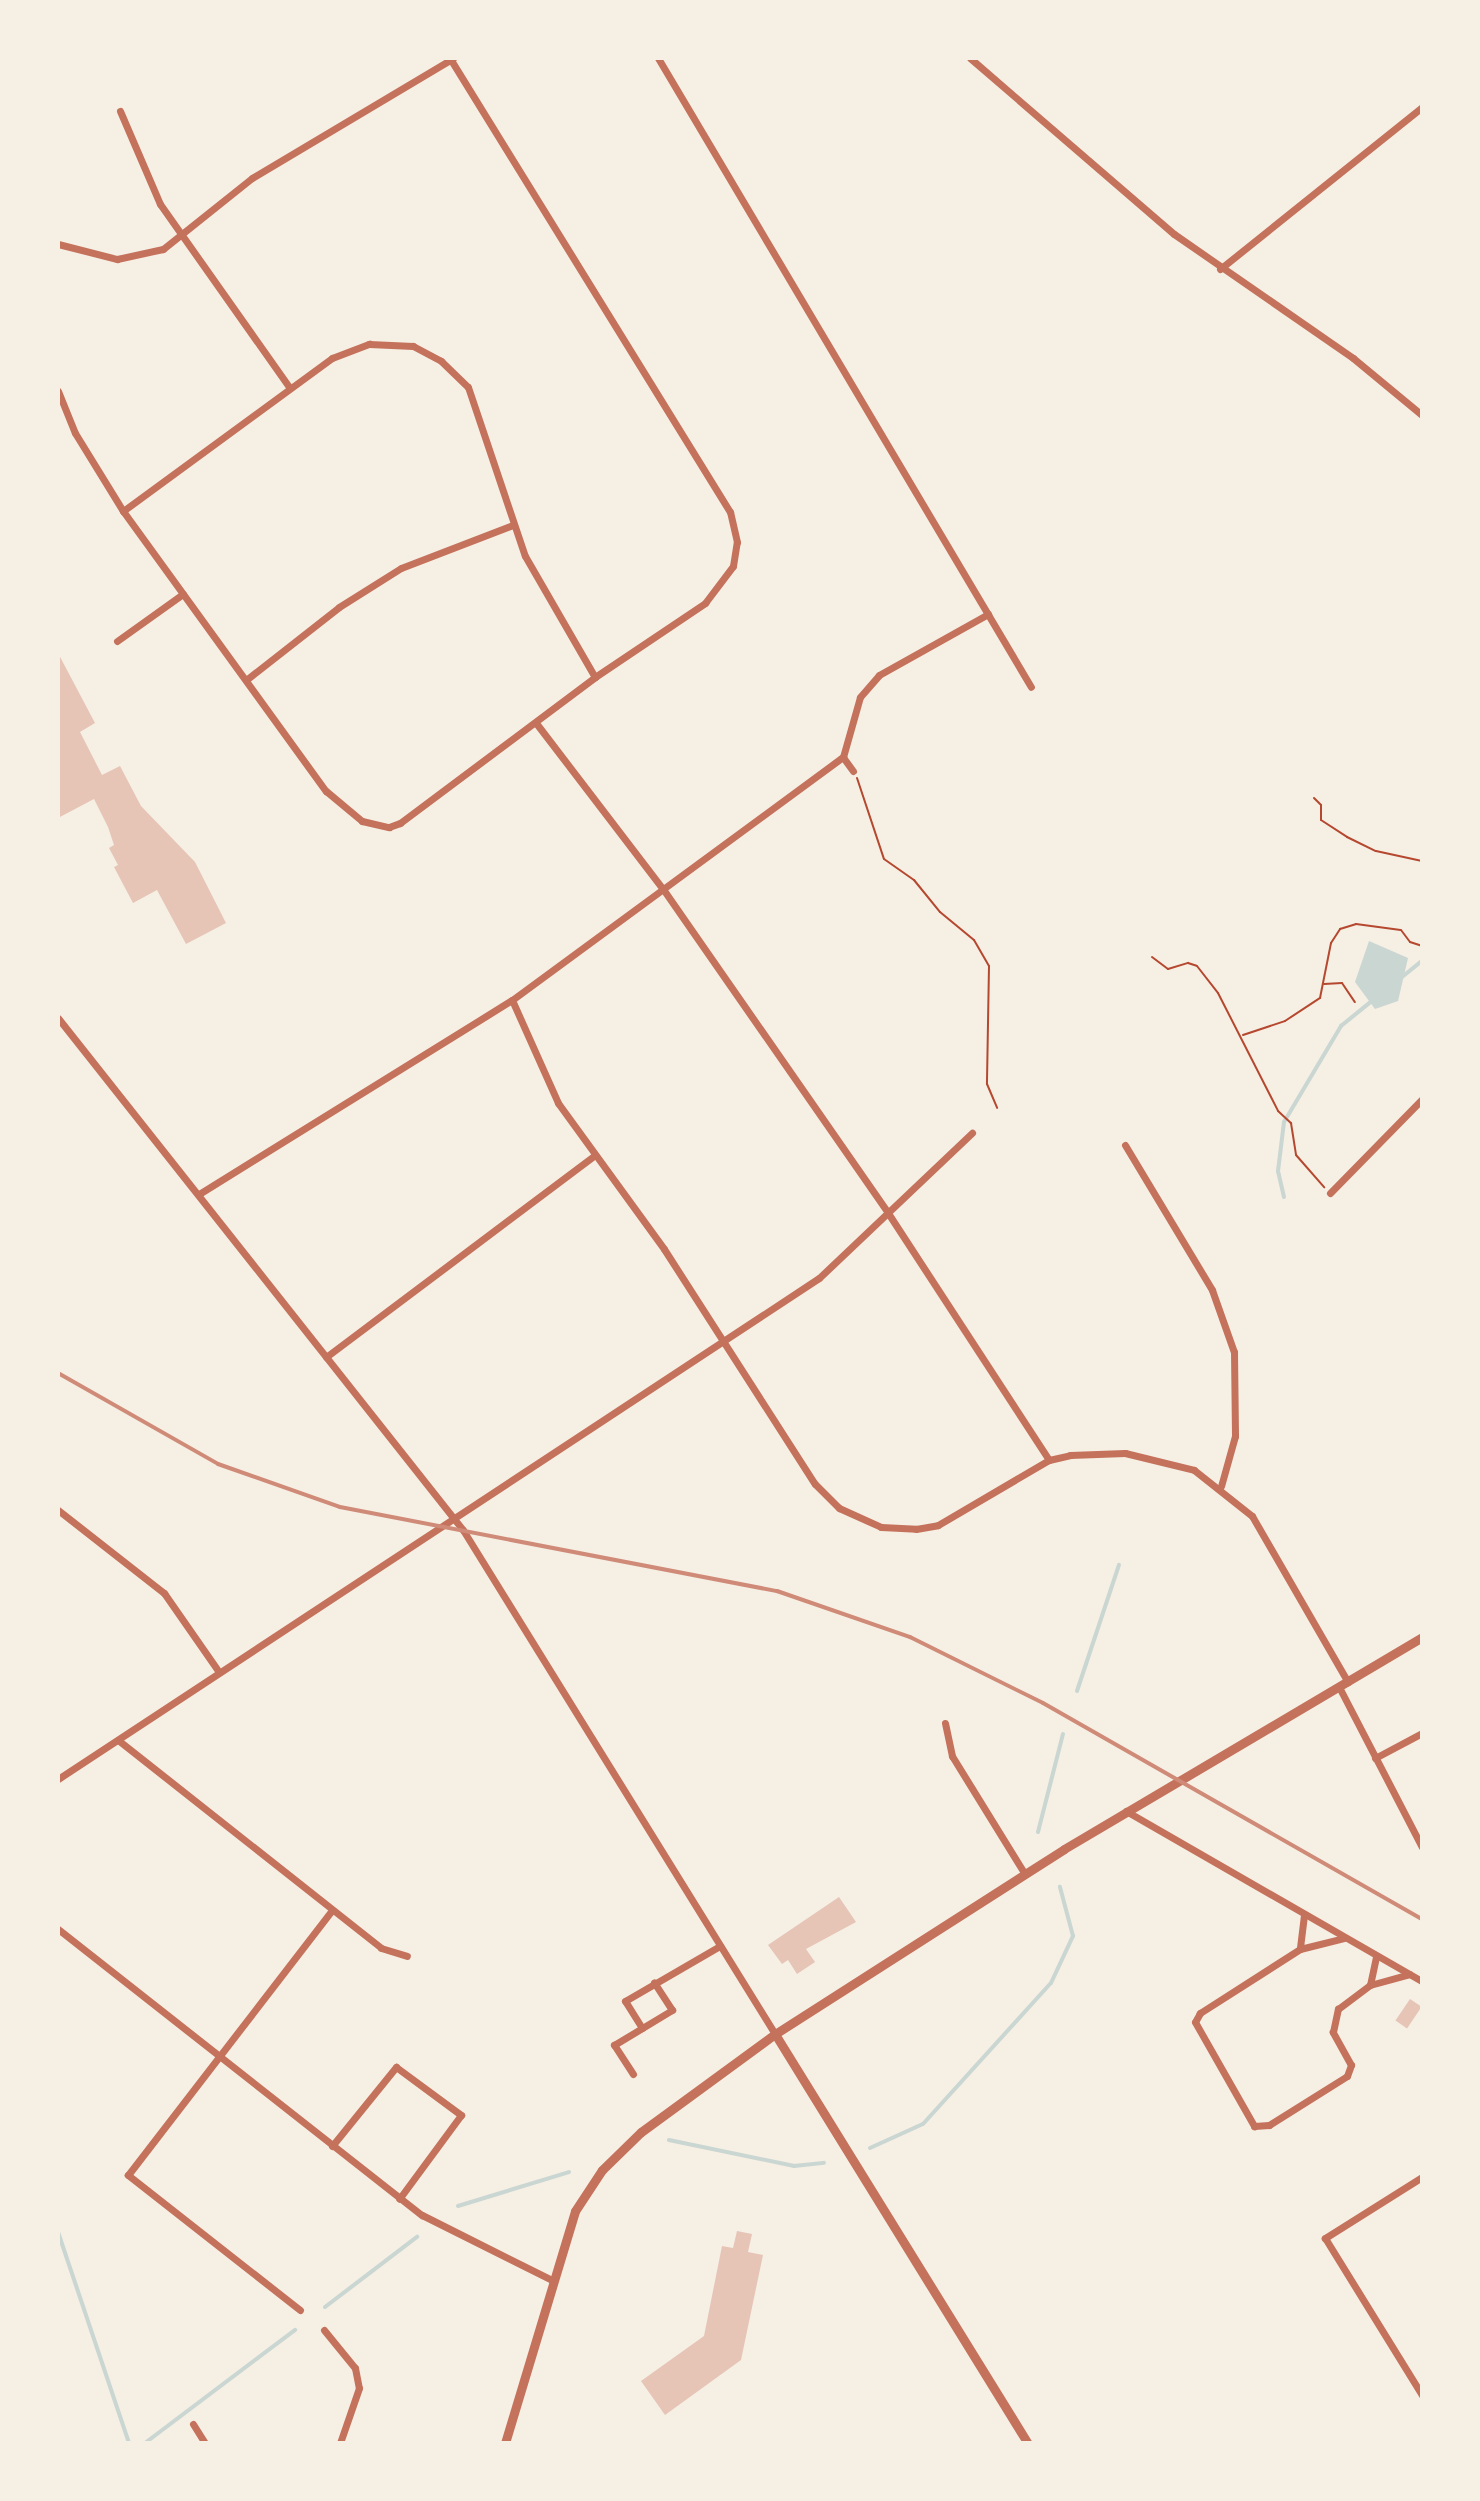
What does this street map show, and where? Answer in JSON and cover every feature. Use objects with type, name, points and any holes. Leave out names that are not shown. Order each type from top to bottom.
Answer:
[{"type":"street","points":[[658,58],[1031,687]]},
{"type":"street","points":[[970,58],[1220,269],[1353,358],[1422,415]]},
{"type":"street","points":[[58,244],[117,259],[152,254],[184,238],[252,178],[452,59],[721,496],[737,542],[726,580],[705,603],[595,677],[536,723],[389,827],[362,821],[336,803],[123,511],[75,433],[58,391]]},
{"type":"street","points":[[1220,269],[1422,107]]},
{"type":"street","points":[[120,111],[160,204],[289,387]]},
{"type":"street","points":[[123,511],[332,358],[369,344],[398,342],[427,352],[454,372],[479,407],[513,525],[544,592],[595,677]]},
{"type":"street","points":[[246,680],[328,615],[401,568],[513,525]]},
{"type":"street","points":[[117,641],[183,594]]},
{"type":"street","points":[[199,1194],[512,1000],[843,757],[860,697],[879,675],[988,614]]},
{"type":"street","points":[[536,723],[663,889],[888,1213],[1049,1460]]},
{"type":"street","points":[[843,757],[853,771]]},
{"type":"street","points":[[512,1000],[546,1079],[595,1155],[724,1339],[815,1484],[839,1508],[870,1524],[904,1530],[938,1525],[1049,1460],[1095,1454],[1150,1456],[1194,1470],[1221,1486],[1252,1516],[1343,1685],[1375,1758],[1422,1847]]},
{"type":"street","points":[[58,1018],[454,1519],[1028,2443]]},
{"type":"street","points":[[1330,1193],[1422,1099]]},
{"type":"street","points":[[58,1779],[819,1278],[972,1133]]},
{"type":"street","points":[[1125,1145],[1212,1290],[1231,1341],[1235,1436],[1221,1486]]},
{"type":"street","points":[[326,1357],[595,1155]]},
{"type":"street","points":[[58,1510],[164,1593],[219,1672]]},
{"type":"street","points":[[505,2443],[575,2211],[621,2149],[775,2034],[1025,1874],[1422,1637]]},
{"type":"street","points":[[945,1723],[952,1756],[1025,1874]]},
{"type":"street","points":[[1375,1758],[1422,1733]]},
{"type":"street","points":[[118,1740],[381,1948],[407,1956]]},
{"type":"street","points":[[1126,1811],[1422,1981]]},
{"type":"street","points":[[300,2310],[128,2175],[332,1910]]},
{"type":"street","points":[[1300,1949],[1304,1915]]},
{"type":"street","points":[[58,1929],[399,2199],[464,2240],[552,2280]]},
{"type":"street","points":[[1344,1938],[1300,1949],[1200,2013],[1195,2022],[1254,2126],[1269,2125],[1347,2076],[1351,2065],[1332,2025],[1344,2002],[1370,1985],[1410,1974]]},
{"type":"street","points":[[642,2028],[625,2001],[720,1946]]},
{"type":"street","points":[[1370,1985],[1376,1956]]},
{"type":"street","points":[[633,2074],[614,2045],[672,2010],[654,1982]]},
{"type":"street","points":[[332,2146],[396,2067],[461,2115],[399,2199]]},
{"type":"street","points":[[1422,2177],[1325,2238],[1422,2395]]},
{"type":"street","points":[[324,2330],[355,2368],[356,2404],[340,2443]]},
{"type":"street","points":[[193,2424],[205,2443]]},
{"type":"path","points":[[853,771],[884,859],[914,880],[940,912],[974,940],[989,966],[993,987],[984,1029],[990,1045],[987,1084],[997,1108]]},
{"type":"path","points":[[1314,798],[1321,805],[1321,820],[1347,837],[1376,851],[1422,861]]},
{"type":"path","points":[[1242,1036],[1292,1016],[1320,998],[1331,943],[1340,929],[1356,924],[1401,930],[1410,942],[1422,946]]},
{"type":"path","points":[[1152,957],[1168,969],[1188,963],[1197,966],[1242,1036],[1278,1111],[1291,1123],[1296,1155],[1330,1193]]},
{"type":"path","points":[[1323,984],[1342,983],[1355,1002]]},
{"type":"shaded area","points":[[1369,941],[1408,958],[1398,1001],[1375,1009],[1355,982]]},
{"type":"building","points":[[58,653],[95,723],[80,732],[102,775],[120,766],[141,806],[195,862],[226,923],[186,944],[157,890],[133,903],[114,867],[118,865],[109,848],[114,845],[94,799],[58,818]]},
{"type":"building","points":[[839,1897],[856,1922],[806,1949],[815,1962],[797,1974],[788,1960],[782,1964],[768,1945]]},
{"type":"building","points":[[1410,1999],[1422,2007],[1407,2028],[1395,2021]]},
{"type":"building","points":[[737,2231],[752,2234],[748,2252],[763,2255],[741,2360],[665,2415],[641,2381],[704,2336],[722,2246],[733,2248]]},
{"type":"waterway","points":[[1402,977],[1422,961]]},
{"type":"waterway","points":[[1284,1197],[1278,1171],[1284,1122],[1341,1026],[1373,1000]]},
{"type":"waterway","points":[[1077,1691],[1119,1565]]},
{"type":"waterway","points":[[1038,1832],[1063,1734]]},
{"type":"waterway","points":[[870,2148],[923,2124],[1051,1983],[1073,1936],[1060,1887]]},
{"type":"waterway","points":[[669,2140],[794,2166],[824,2163]]},
{"type":"waterway","points":[[458,2206],[569,2172]]},
{"type":"waterway","points":[[58,2232],[129,2443]]},
{"type":"waterway","points":[[325,2307],[417,2237]]},
{"type":"waterway","points":[[145,2443],[295,2330]]},
{"type":"railway","points":[[58,1373],[218,1464],[340,1507],[777,1591],[910,1637],[1043,1703],[1422,1919]]}]
